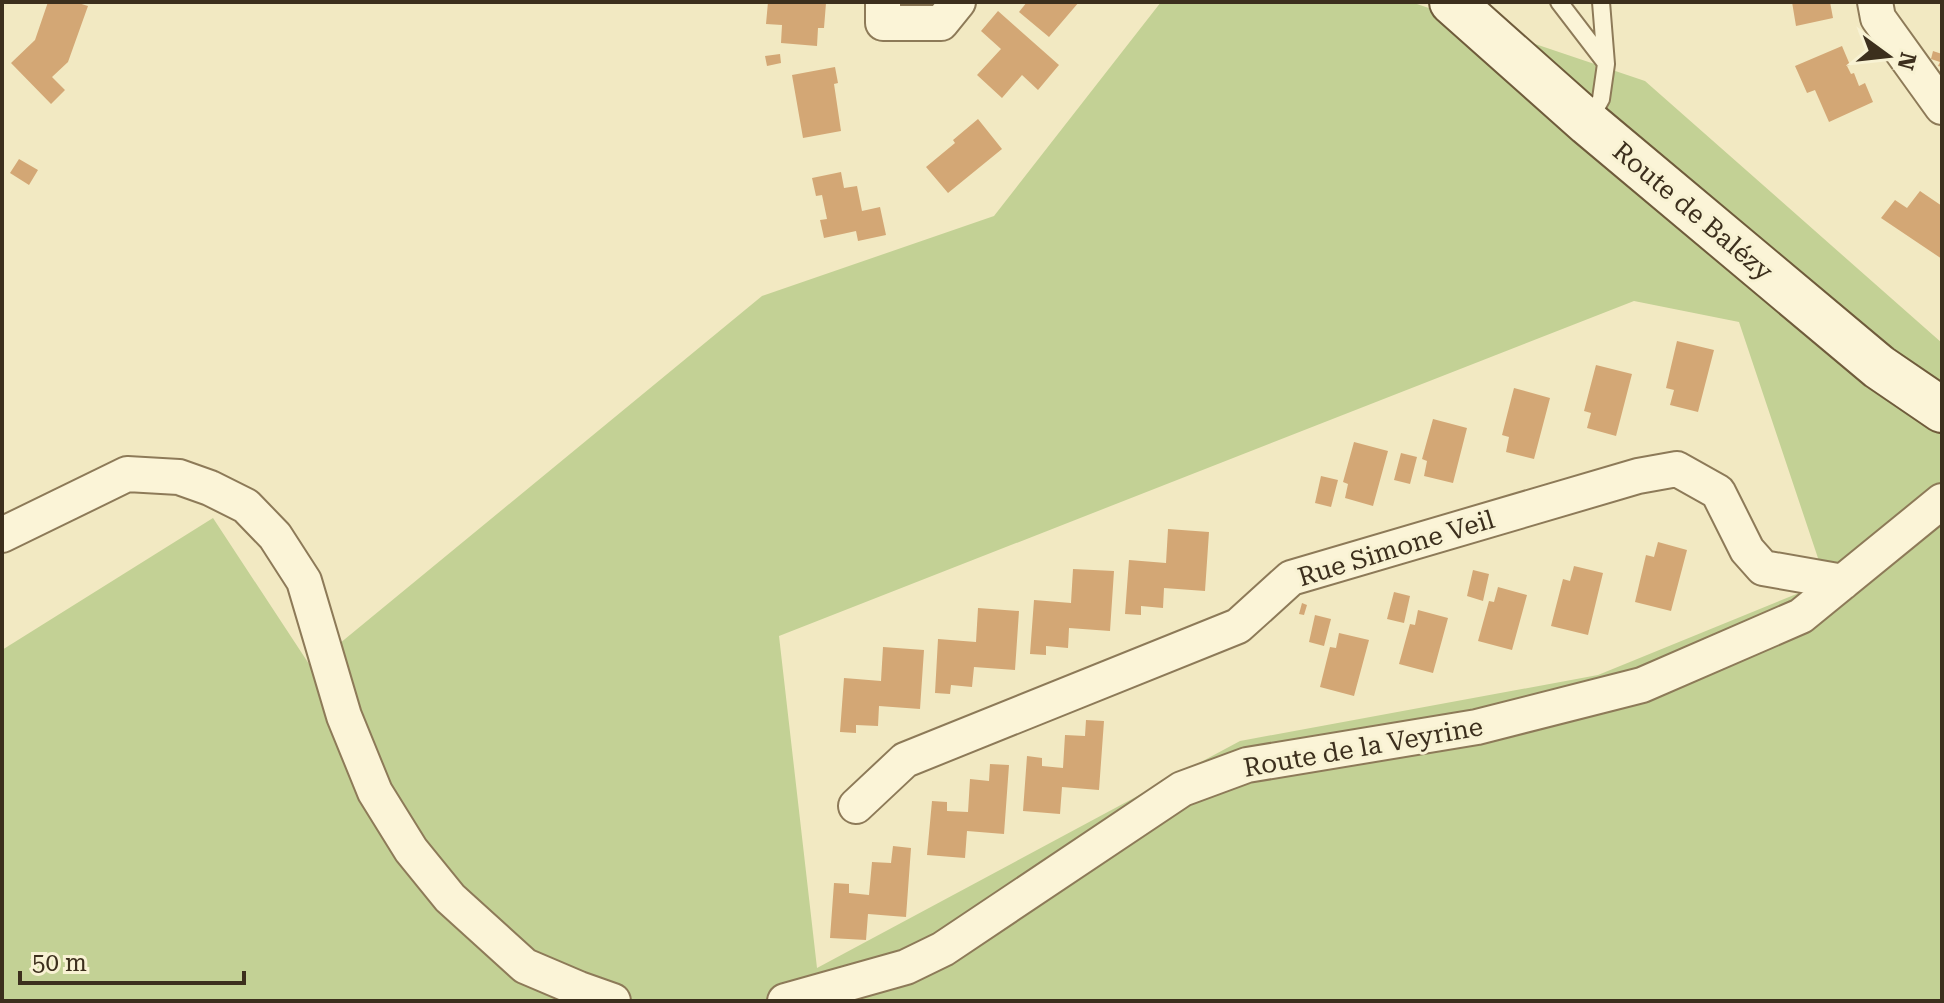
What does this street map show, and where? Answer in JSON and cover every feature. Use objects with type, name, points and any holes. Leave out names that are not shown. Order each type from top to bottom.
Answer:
[{"type":"main road","name":"Route de Balézy","points":[[1452,2],[1588,123],[1879,367],[1942,410]]},
{"type":"street","points":[[883,2],[883,23],[941,23],[958,2]]},
{"type":"street","points":[[1875,2],[1878,18],[1942,107]]},
{"type":"street","name":"Rue Simone Veil","points":[[856,806],[905,760],[1238,626],[1291,578],[1638,476],[1677,469],[1718,492],[1747,550],[1763,568],[1843,582]]},
{"type":"street","points":[[2,535],[127,474],[179,477],[246,506],[275,536],[304,581],[349,728],[375,792],[411,850],[450,898],[525,966],[613,1001]]},
{"type":"street","name":"Route de la Veyrine","points":[[785,1001],[906,967],[943,949],[1182,789],[1247,765],[1477,727],[1642,685],[1801,616],[1942,501]]},
{"type":"lane","points":[[1559,2],[1606,64]]},
{"type":"lane","points":[[1588,123],[1601,99],[1606,64],[1601,2]]},
{"type":"green space","points":[[1161,2],[1411,2],[1645,81],[1942,343],[1942,1001],[2,1001],[2,650],[213,518],[311,667],[762,296],[994,216]],"holes":[[[1634,301],[1739,322],[1826,582],[1598,675],[1240,741],[817,968],[779,636]]]},
{"type":"building","points":[[48,2],[75,2],[88,6],[68,62],[52,77],[65,90],[51,104],[11,63],[35,40]]},
{"type":"building","points":[[768,2],[826,3],[824,28],[818,28],[817,46],[781,43],[782,25],[766,24]]},
{"type":"building","points":[[1027,2],[1079,2],[1049,37],[1019,12]]},
{"type":"building","points":[[1792,2],[1830,2],[1833,18],[1796,26]]},
{"type":"building","points":[[998,11],[1059,65],[1038,90],[1022,75],[1002,98],[977,75],[1001,49],[981,31]]},
{"type":"building","points":[[1842,46],[1851,74],[1854,73],[1859,86],[1865,83],[1873,102],[1829,122],[1815,90],[1807,93],[1795,66]]},
{"type":"building","points":[[1933,51],[1942,54],[1942,67],[1938,66],[1940,62],[1931,59]]},
{"type":"building","points":[[780,54],[781,63],[767,66],[765,56]]},
{"type":"building","points":[[835,67],[838,83],[834,84],[841,131],[803,138],[792,75]]},
{"type":"building","points":[[978,119],[1002,149],[948,193],[926,167]]},
{"type":"building","points":[[19,159],[38,170],[29,185],[10,173]]},
{"type":"building","points":[[841,172],[844,188],[857,186],[862,211],[880,207],[886,235],[858,241],[856,231],[824,238],[820,220],[827,219],[822,195],[816,196],[812,178]]},
{"type":"building","points":[[1920,191],[1942,206],[1942,259],[1881,218],[1895,200],[1907,208]]},
{"type":"building","points":[[1677,341],[1714,350],[1698,412],[1670,405],[1674,390],[1666,388]]},
{"type":"building","points":[[1596,365],[1632,374],[1616,436],[1587,428],[1591,413],[1584,411]]},
{"type":"building","points":[[1514,388],[1550,398],[1534,459],[1506,452],[1509,437],[1502,435]]},
{"type":"building","points":[[1433,419],[1467,428],[1453,483],[1424,476],[1427,461],[1422,459]]},
{"type":"building","points":[[1354,442],[1388,451],[1373,506],[1345,498],[1348,484],[1343,482]]},
{"type":"building","points":[[1401,453],[1417,457],[1410,484],[1394,480]]},
{"type":"building","points":[[1321,476],[1338,480],[1331,507],[1315,503]]},
{"type":"building","points":[[1168,529],[1209,532],[1205,591],[1164,588],[1163,608],[1141,606],[1141,615],[1125,614],[1129,560],[1166,563]]},
{"type":"building","points":[[1658,542],[1687,550],[1671,611],[1635,602],[1646,555],[1654,557]]},
{"type":"building","points":[[1574,566],[1603,573],[1588,635],[1551,626],[1563,579],[1570,581]]},
{"type":"building","points":[[1073,569],[1114,571],[1110,631],[1069,628],[1068,648],[1046,646],[1046,655],[1030,654],[1034,600],[1071,603]]},
{"type":"building","points":[[1473,570],[1489,574],[1483,601],[1467,596]]},
{"type":"building","points":[[1498,587],[1527,595],[1512,650],[1478,641],[1489,601],[1494,602]]},
{"type":"building","points":[[1394,592],[1410,596],[1404,623],[1387,619]]},
{"type":"building","points":[[1302,603],[1307,605],[1304,615],[1299,614]]},
{"type":"building","points":[[978,608],[1019,611],[1015,670],[974,667],[972,687],[951,685],[950,694],[935,693],[938,639],[976,642]]},
{"type":"building","points":[[1418,610],[1448,618],[1433,673],[1399,664],[1410,624],[1415,625]]},
{"type":"building","points":[[1315,615],[1331,619],[1324,646],[1309,642]]},
{"type":"building","points":[[1339,633],[1369,640],[1354,696],[1320,687],[1330,647],[1336,648]]},
{"type":"building","points":[[883,647],[924,650],[920,709],[879,706],[878,726],[856,725],[856,733],[840,732],[844,678],[881,681]]},
{"type":"building","points":[[1086,720],[1104,721],[1099,790],[1062,787],[1060,814],[1023,811],[1027,756],[1042,758],[1042,766],[1063,768],[1065,735],[1085,736]]},
{"type":"building","points":[[990,764],[1009,765],[1004,834],[967,831],[965,858],[927,855],[932,801],[947,802],[947,811],[968,812],[970,779],[989,781]]},
{"type":"building","points":[[893,846],[911,848],[906,917],[868,914],[866,940],[830,938],[834,883],[849,884],[849,893],[869,895],[872,862],[891,863]]}]
